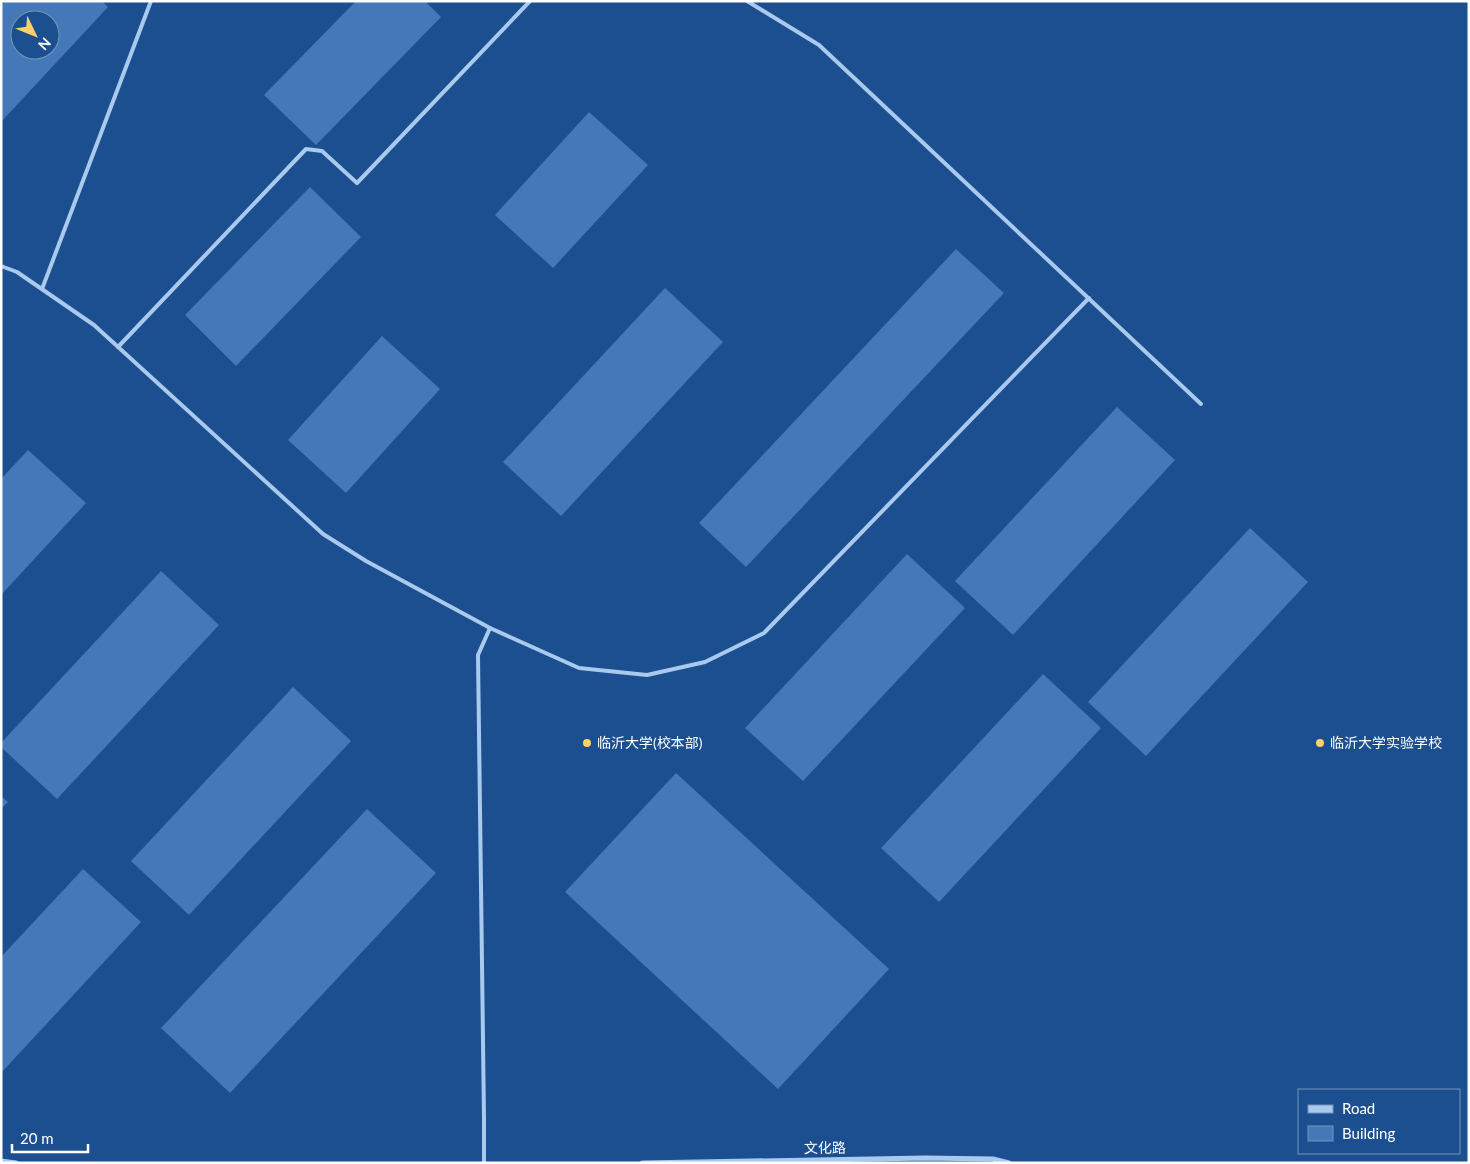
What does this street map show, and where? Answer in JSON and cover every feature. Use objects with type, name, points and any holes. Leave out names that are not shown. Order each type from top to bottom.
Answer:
[{"type":"street","name":"文化路","points":[[642,1163],[925,1158],[994,1159],[1009,1163]]},
{"type":"street","points":[[1,1161],[16,1163]]},
{"type":"lane","points":[[42,289],[151,1]]},
{"type":"lane","points":[[118,347],[306,149],[322,152],[357,183],[530,1]]},
{"type":"lane","points":[[747,1],[820,45],[1202,404]]},
{"type":"lane","points":[[1,266],[17,272],[94,325],[323,534],[366,561],[490,628],[580,668],[647,675],[705,662],[764,633],[1089,298]]},
{"type":"lane","points":[[484,1163],[478,655],[490,628]]},
{"type":"building","points":[[5,1],[102,1],[108,7],[60,59],[60,10],[10,10],[10,60],[59,60],[1,122],[1,6]]},
{"type":"building","points":[[356,1],[425,1],[441,17],[316,145],[264,95]]},
{"type":"building","points":[[589,112],[648,165],[553,268],[495,215]]},
{"type":"building","points":[[310,187],[361,237],[236,366],[185,315]]},
{"type":"building","points":[[956,249],[1004,293],[746,567],[699,523]]},
{"type":"building","points":[[665,288],[723,342],[561,516],[503,462]]},
{"type":"building","points":[[382,336],[440,389],[346,493],[288,440]]},
{"type":"building","points":[[1117,407],[1175,460],[1013,635],[955,581]]},
{"type":"building","points":[[28,450],[86,503],[1,595],[1,479]]},
{"type":"building","points":[[1250,528],[1308,582],[1146,756],[1088,702]]},
{"type":"building","points":[[907,554],[965,608],[803,781],[745,728]]},
{"type":"building","points":[[161,571],[219,625],[57,799],[1,747],[1,743]]},
{"type":"building","points":[[1043,674],[1101,728],[939,902],[881,848]]},
{"type":"building","points":[[293,687],[351,741],[189,915],[131,861]]},
{"type":"building","points":[[676,773],[889,969],[778,1089],[565,892]]},
{"type":"building","points":[[1,796],[8,802],[1,809]]},
{"type":"building","points":[[367,809],[436,873],[230,1093],[161,1028]]},
{"type":"building","points":[[83,869],[141,922],[1,1073],[1,957]]},
{"type":"place","name":"临沂大学(校本部)","points":[[587,743]]},
{"type":"place","name":"临沂大学实验学校","points":[[1320,743]]}]
